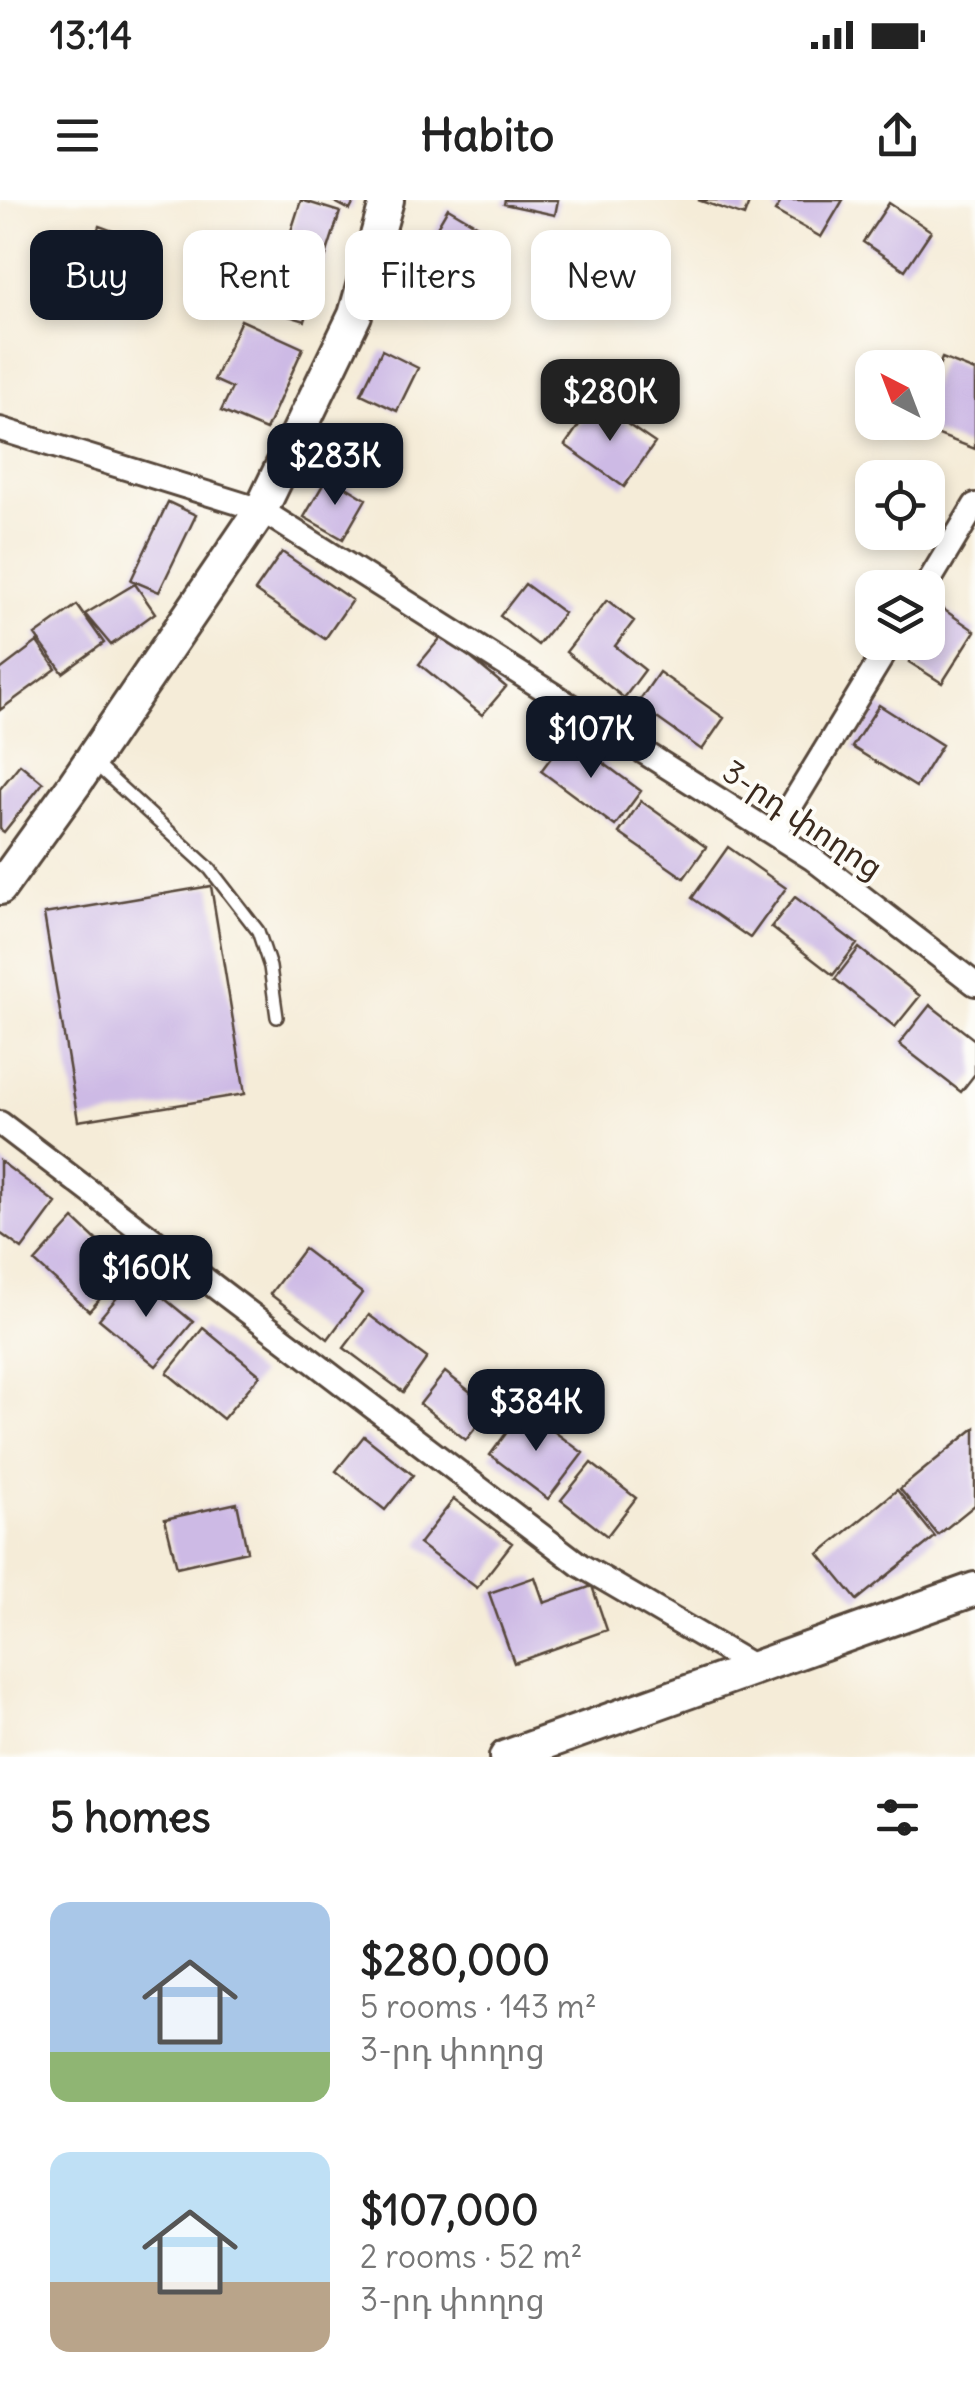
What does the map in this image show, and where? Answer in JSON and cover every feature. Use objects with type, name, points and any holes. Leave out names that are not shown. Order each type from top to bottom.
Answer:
[{"type":"main road","points":[[0,888],[261,510],[354,315],[387,200]]},
{"type":"main road","points":[[506,1757],[975,1589]]},
{"type":"street","name":"3-րդ փողոց","points":[[0,429],[261,510],[814,859],[975,984]]},
{"type":"street","points":[[935,570],[975,505]]},
{"type":"street","points":[[774,834],[880,660]]},
{"type":"street","points":[[0,1123],[580,1564],[758,1669]]},
{"type":"lane","points":[[91,760],[210,868],[258,931],[270,967],[277,1017]]},
{"type":"building","points":[[301,200],[340,212],[325,259],[325,230],[291,230]]},
{"type":"building","points":[[331,200],[355,200],[350,210]]},
{"type":"building","points":[[505,200],[558,200],[555,215],[504,204]]},
{"type":"building","points":[[698,200],[750,200],[744,216]]},
{"type":"building","points":[[782,200],[843,200],[821,237],[775,211]]},
{"type":"building","points":[[889,203],[931,231],[905,270],[863,242]]},
{"type":"building","points":[[448,208],[485,230],[435,230]]},
{"type":"building","points":[[241,320],[303,348],[266,430],[221,411],[232,388],[214,380]]},
{"type":"building","points":[[382,350],[418,368],[397,411],[361,394]]},
{"type":"building","points":[[945,359],[975,371],[975,449],[945,438]]},
{"type":"building","points":[[595,402],[655,443],[624,487],[565,445]]},
{"type":"building","points":[[328,476],[366,499],[343,539],[304,517]]},
{"type":"building","points":[[168,502],[196,515],[159,592],[131,580]]},
{"type":"building","points":[[282,552],[352,600],[325,639],[255,591]]},
{"type":"building","points":[[135,584],[155,613],[111,645],[85,614]]},
{"type":"building","points":[[525,584],[564,613],[538,645],[500,616]]},
{"type":"building","points":[[607,600],[634,621],[615,646],[645,670],[624,698],[566,652]]},
{"type":"building","points":[[77,605],[104,643],[63,673],[35,635]]},
{"type":"building","points":[[945,610],[975,631],[942,683],[909,662],[945,660]]},
{"type":"building","points":[[443,635],[506,687],[482,715],[419,664]]},
{"type":"building","points":[[37,642],[56,669],[0,710],[0,670]]},
{"type":"building","points":[[659,672],[724,718],[702,750],[637,704]]},
{"type":"building","points":[[879,705],[942,745],[916,787],[852,747]]},
{"type":"building","points":[[567,736],[641,791],[615,826],[541,771]]},
{"type":"building","points":[[20,764],[43,783],[4,832],[0,829],[0,789]]},
{"type":"building","points":[[641,801],[706,847],[684,878],[619,833]]},
{"type":"building","points":[[728,847],[786,888],[750,938],[692,898]]},
{"type":"building","points":[[211,886],[245,1094],[78,1121],[44,914]]},
{"type":"building","points":[[795,897],[857,944],[833,975],[771,927]]},
{"type":"building","points":[[859,948],[920,996],[895,1027],[835,979]]},
{"type":"building","points":[[930,1005],[975,1040],[975,1074],[961,1092],[899,1044]]},
{"type":"building","points":[[0,1161],[56,1203],[22,1249],[0,1233]]},
{"type":"building","points":[[74,1219],[127,1269],[89,1311],[35,1262]]},
{"type":"building","points":[[304,1249],[362,1293],[328,1339],[270,1294]]},
{"type":"building","points":[[136,1275],[193,1322],[156,1366],[99,1319]]},
{"type":"building","points":[[369,1315],[427,1358],[403,1392],[344,1348]]},
{"type":"building","points":[[203,1328],[260,1375],[223,1419],[167,1373]]},
{"type":"building","points":[[445,1372],[491,1408],[466,1440],[420,1404]]},
{"type":"building","points":[[524,1409],[583,1453],[548,1499],[490,1455]]},
{"type":"building","points":[[975,1428],[975,1505],[938,1535],[900,1489]]},
{"type":"building","points":[[364,1436],[413,1475],[385,1510],[336,1471]]},
{"type":"building","points":[[591,1463],[636,1498],[607,1536],[561,1500]]},
{"type":"building","points":[[897,1490],[935,1537],[857,1600],[819,1554]]},
{"type":"building","points":[[454,1499],[512,1543],[477,1588],[419,1544]]},
{"type":"building","points":[[237,1503],[247,1551],[177,1567],[165,1519]]},
{"type":"building","points":[[535,1577],[544,1603],[592,1586],[607,1630],[514,1663],[489,1593]]}]
